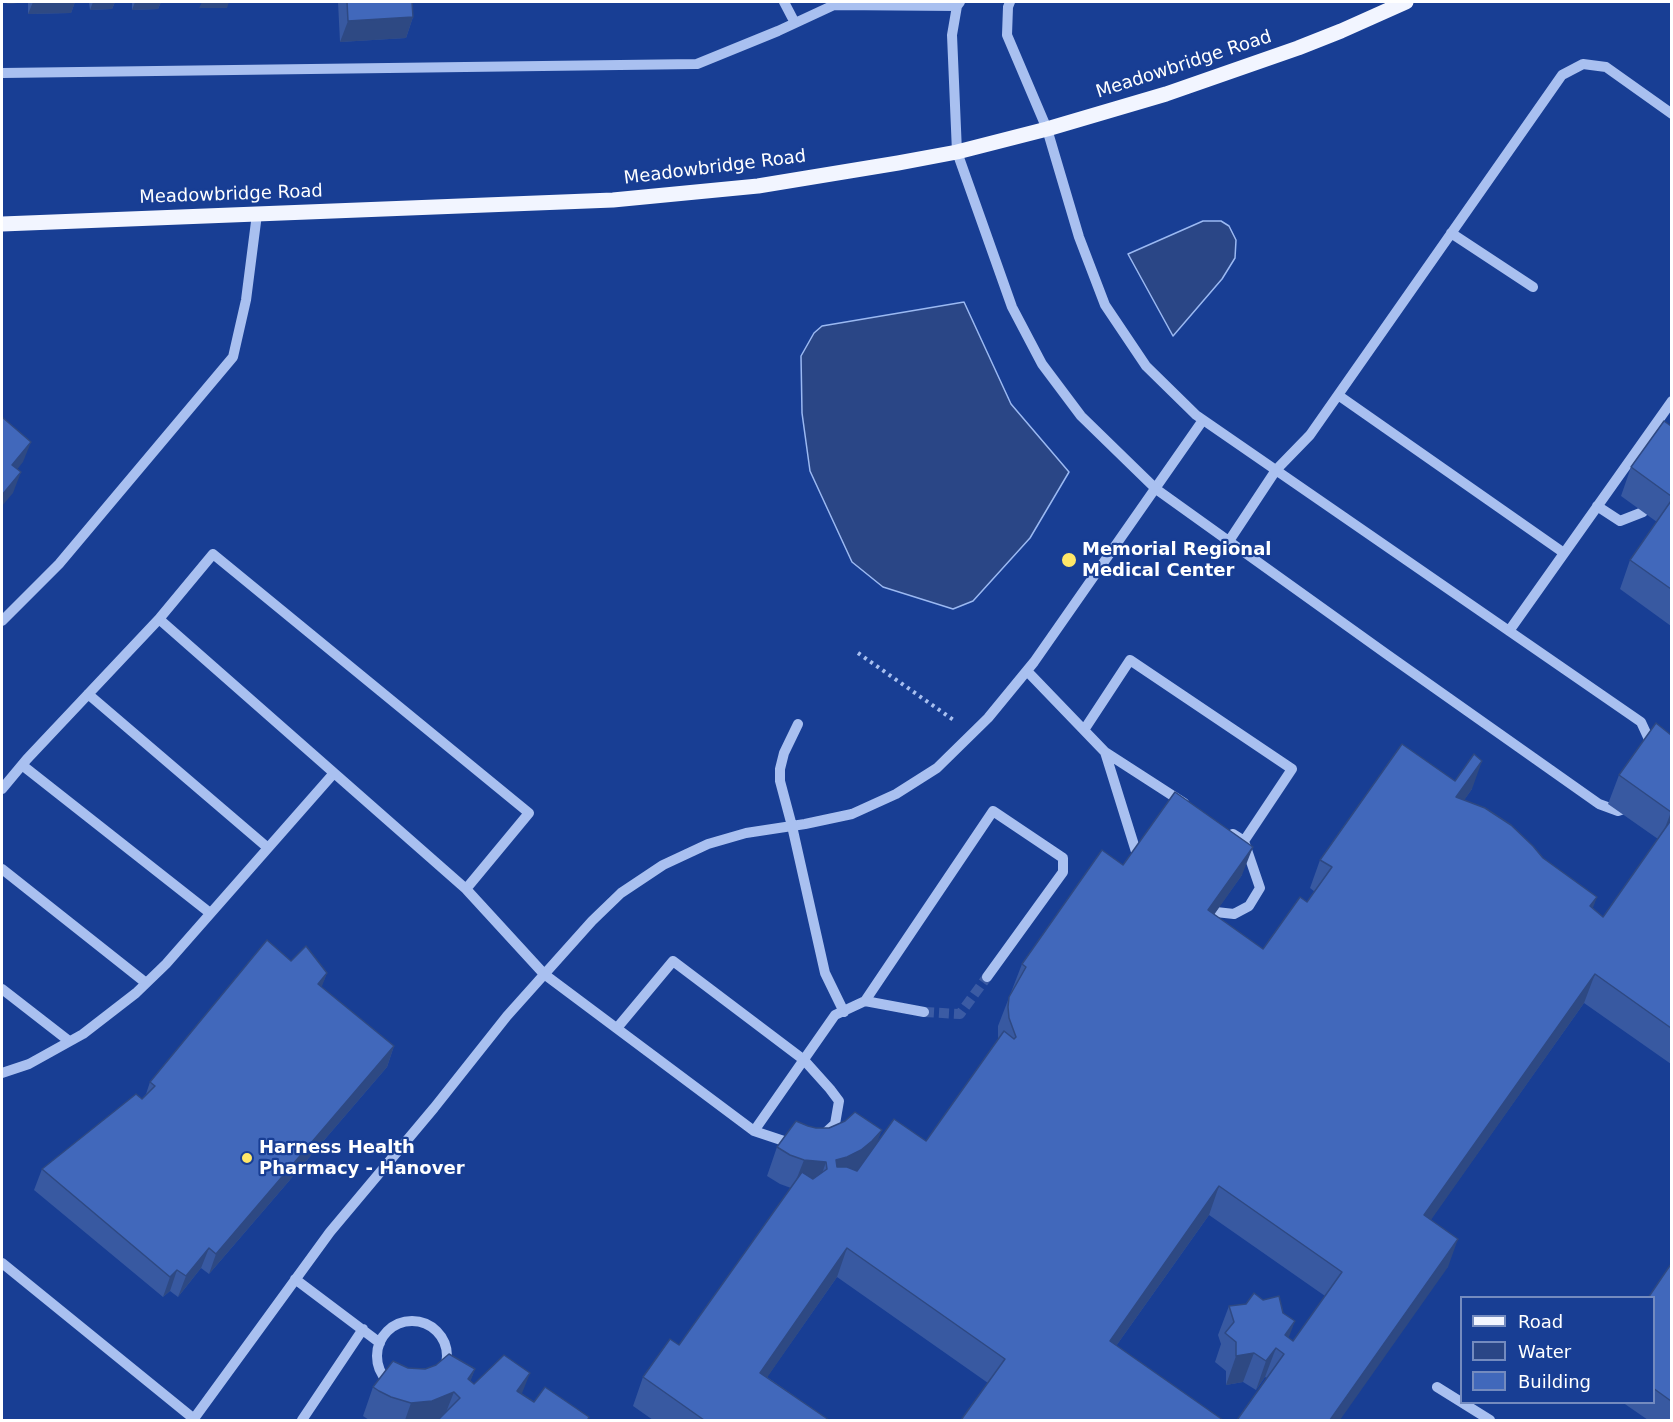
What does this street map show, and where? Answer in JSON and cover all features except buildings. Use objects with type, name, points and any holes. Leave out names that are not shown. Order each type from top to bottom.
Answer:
[{"type":"main road","name":"Meadowbridge Road","points":[[2,224],[613,200],[758,186],[957,152],[1047,129],[1166,94],[1298,48],[1406,2]]},
{"type":"lane","points":[[784,2],[795,23]]},
{"type":"lane","points":[[1010,2],[1007,35],[1047,129],[1079,237],[1105,305],[1146,366],[1196,415],[1641,722],[1656,753]]},
{"type":"lane","points":[[2,73],[697,63],[834,5],[958,4],[952,35],[957,152],[1012,307],[1042,364],[1081,416],[1156,489],[1599,804],[1618,811],[1639,804]]},
{"type":"lane","points":[[1229,541],[1276,470],[1310,435],[1562,75],[1583,64],[1606,67],[1671,114]]},
{"type":"lane","points":[[2,621],[59,564],[233,357],[246,300],[257,214]]},
{"type":"lane","points":[[1451,233],[1533,287]]},
{"type":"lane","points":[[1338,395],[1564,553]]},
{"type":"lane","points":[[1509,631],[1597,506],[1662,422],[1671,401]]},
{"type":"lane","points":[[2,1263],[193,1420],[330,1232],[434,1108],[507,1016],[592,921],[621,893],[663,865],[708,844],[746,833],[852,814],[896,794],[937,768],[988,718],[1027,671],[1203,420]]},
{"type":"lane","points":[[1597,506],[1620,521],[1643,512],[1658,493]]},
{"type":"lane","points":[[2,789],[21,765],[159,619],[213,554],[529,813],[466,889]]},
{"type":"lane","points":[[159,619],[466,889],[544,974],[616,1028],[754,1131],[795,1145],[820,1138],[835,1124],[839,1101],[804,1060],[673,961],[616,1028]]},
{"type":"lane","points":[[1084,729],[1130,660],[1292,769],[1244,841]]},
{"type":"lane","points":[[1027,671],[1105,752],[1194,809]]},
{"type":"lane","points":[[88,694],[268,848]]},
{"type":"lane","points":[[798,724],[784,753],[780,782],[825,973],[844,1012]]},
{"type":"lane","points":[[1105,752],[1138,858]]},
{"type":"lane","points":[[21,765],[210,913]]},
{"type":"lane","points":[[2,1073],[29,1064],[83,1034],[136,993],[166,964],[334,772]]},
{"type":"lane","points":[[754,1131],[835,1015],[865,1001],[993,811],[1063,858],[1063,872],[987,977]]},
{"type":"lane","points":[[1216,912],[1234,914],[1249,906],[1260,888],[1244,841],[1224,828]]},
{"type":"lane","points":[[2,869],[146,983]]},
{"type":"lane","points":[[2,989],[69,1041]]},
{"type":"lane","points":[[865,1001],[924,1012]]},
{"type":"lane","points":[[296,1279],[380,1343]]},
{"type":"lane","points":[[410,1320],[432,1326],[446,1343],[448,1354],[446,1367],[441,1377],[432,1385],[421,1390],[410,1391],[398,1388],[381,1372],[377,1360],[377,1348],[380,1343],[389,1329],[399,1323],[410,1320]]},
{"type":"lane","points":[[302,1420],[363,1329]]},
{"type":"lane","points":[[1437,1387],[1460,1401]]},
{"type":"lane","points":[[1464,1404],[1490,1420]]},
{"type":"path","points":[[858,653],[973,733]]},
{"type":"water","points":[[1203,221],[1221,221],[1229,226],[1236,240],[1235,258],[1222,279],[1173,336],[1128,254]]},
{"type":"water","points":[[964,302],[1011,404],[1069,472],[1030,538],[973,601],[953,609],[883,587],[852,562],[810,471],[802,413],[801,356],[814,333],[822,326]]},
{"type":"tunnel","points":[[924,1012],[960,1014],[987,977]]},
{"type":"place","name":"Memorial Regional Medical Center","points":[[1069,560]]},
{"type":"place","name":"Harness Health Pharmacy - Hanover","points":[[247,1158]]}]
